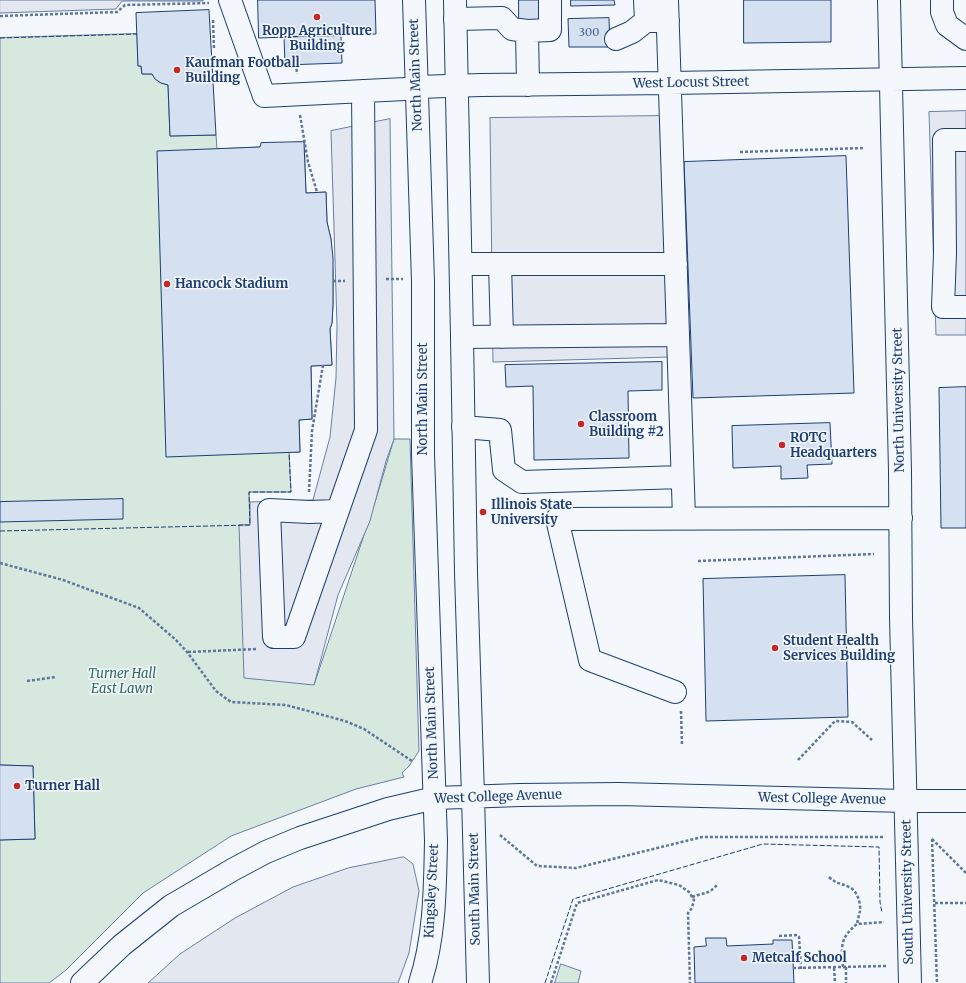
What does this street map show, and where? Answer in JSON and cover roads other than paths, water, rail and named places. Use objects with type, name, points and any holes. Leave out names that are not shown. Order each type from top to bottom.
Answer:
[{"type":"main road","name":"North Main Street","points":[[414,0],[423,282],[423,462],[435,798]]},
{"type":"main road","points":[[473,796],[466,581],[455,9],[502,18],[512,29],[527,31],[550,30],[550,0]]},
{"type":"main road","points":[[645,0],[646,21]]},
{"type":"main road","name":"North University Street","points":[[889,0],[906,801]]},
{"type":"main road","points":[[942,0],[942,12],[947,25],[966,39]]},
{"type":"main road","name":"West Locust Street","points":[[221,3],[264,96],[405,90],[457,86],[966,78]]},
{"type":"main road","points":[[616,39],[632,32],[646,21],[667,10],[684,518]]},
{"type":"main road","points":[[527,31],[528,85]]},
{"type":"main road","points":[[337,511],[309,512],[269,510],[274,637],[294,637],[366,430],[363,91]]},
{"type":"main road","points":[[966,140],[944,140],[945,253],[943,307],[966,307]]},
{"type":"main road","points":[[461,264],[676,264]]},
{"type":"main road","points":[[500,264],[502,337]]},
{"type":"main road","points":[[462,337],[678,335]]},
{"type":"main road","points":[[463,427],[500,430],[504,470],[522,482],[682,478]]},
{"type":"main road","points":[[675,692],[590,660],[557,519],[901,518]]},
{"type":"main road","name":"West College Avenue","points":[[82,983],[122,945],[171,906],[266,852],[300,838],[388,809],[435,798],[528,794],[618,794],[906,801],[966,801]]},
{"type":"main road","name":"South Main Street","points":[[473,796],[478,983]]},
{"type":"main road","name":"Kingsley Street","points":[[420,983],[425,968],[432,934],[435,901],[435,798]]},
{"type":"main road","name":"South University Street","points":[[906,801],[910,983]]},
{"type":"place","name":"Ropp Agriculture Building","points":[[317,17]]},
{"type":"place","name":"Kaufman Football Building","points":[[177,70]]},
{"type":"place","name":"Hancock Stadium","points":[[167,284]]},
{"type":"place","name":"Classroom Building #2","points":[[581,424]]},
{"type":"place","name":"ROTC Headquarters","points":[[782,445]]},
{"type":"place","name":"Illinois State University","points":[[483,512]]},
{"type":"place","name":"Student Health Services Building","points":[[775,648]]},
{"type":"place","name":"Turner Hall","points":[[17,786]]},
{"type":"place","name":"Metcalf School","points":[[744,958]]},
{"type":"park label","name":"Turner Hall East Lawn","points":[[122,682]]}]
